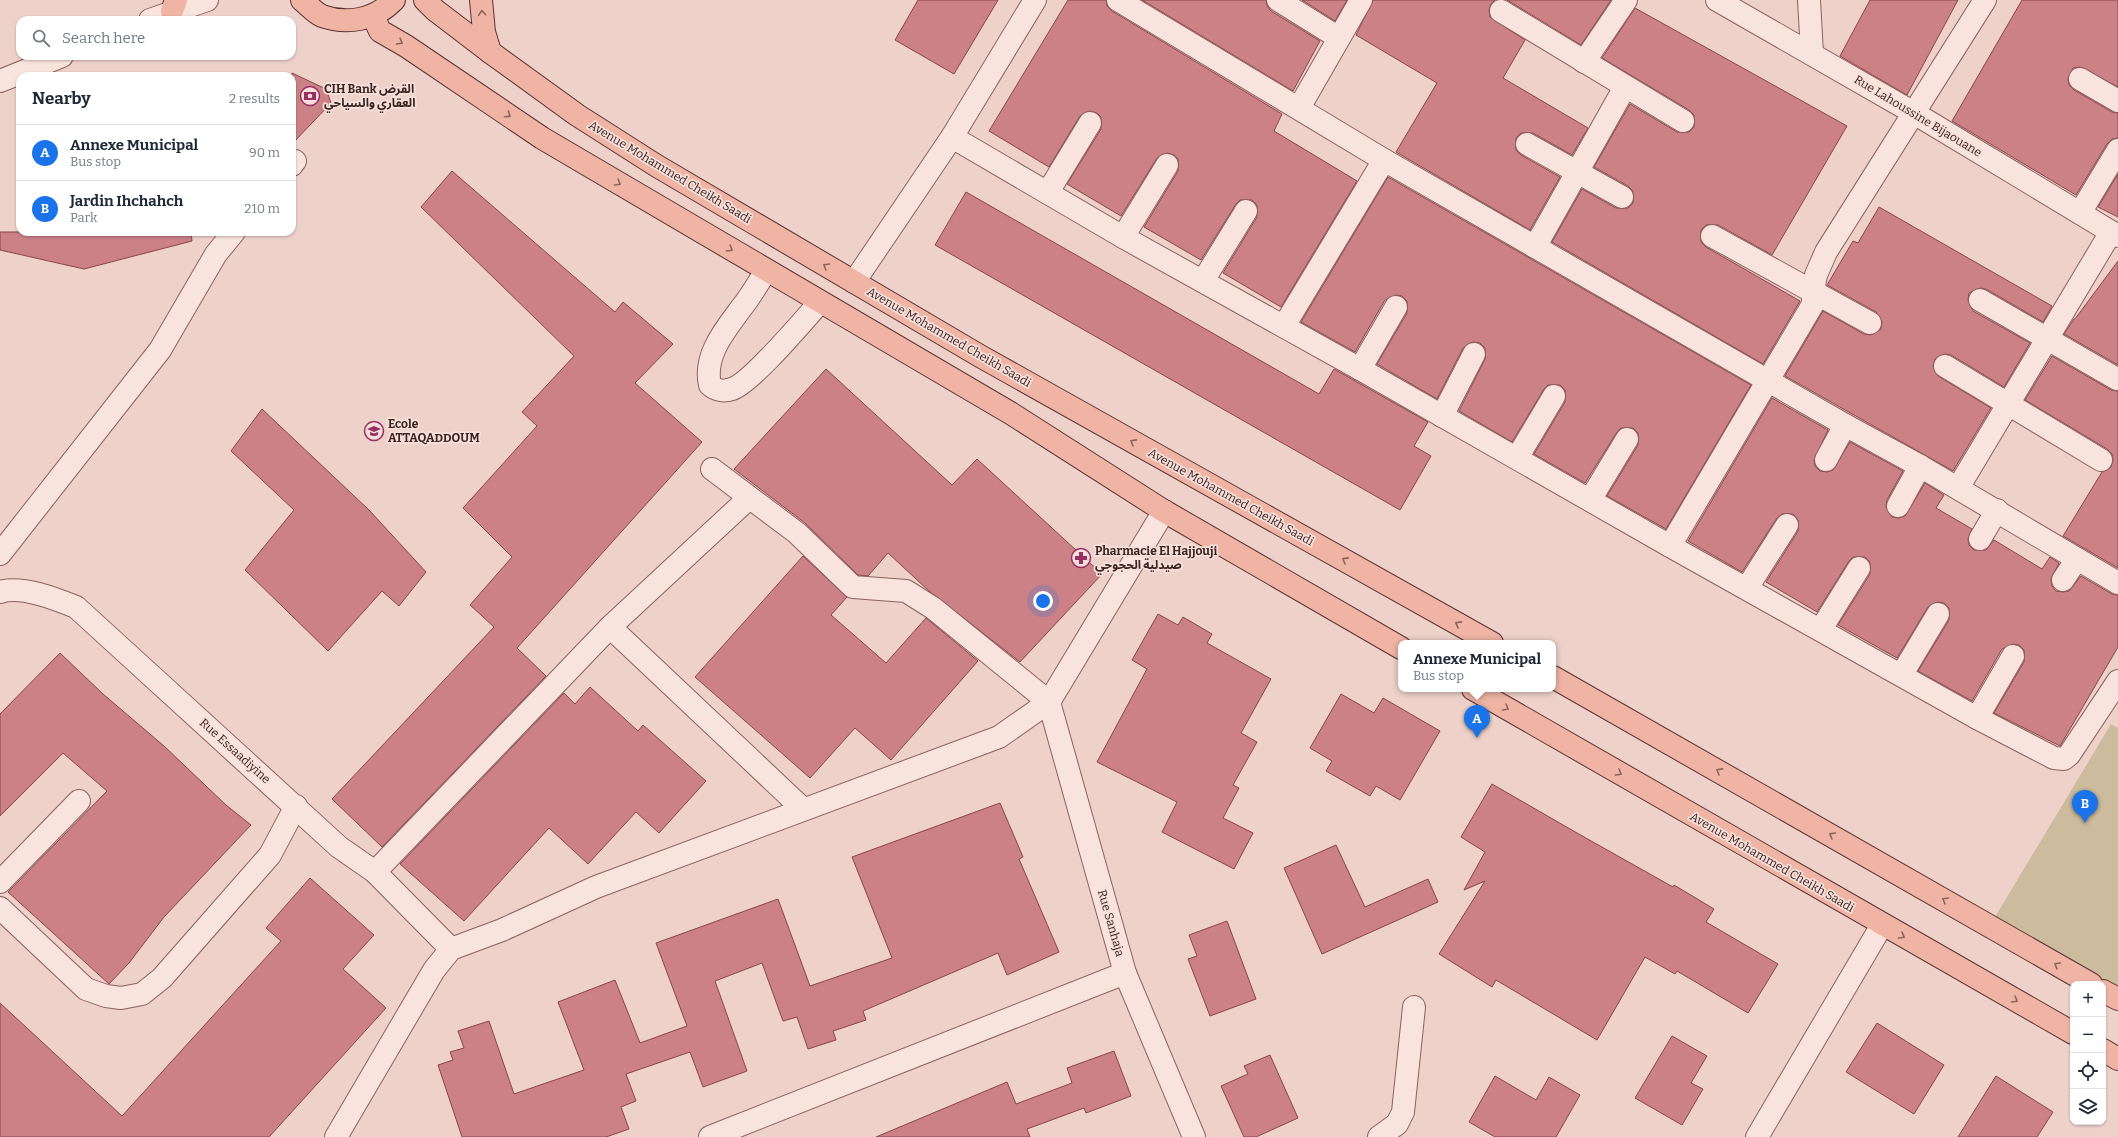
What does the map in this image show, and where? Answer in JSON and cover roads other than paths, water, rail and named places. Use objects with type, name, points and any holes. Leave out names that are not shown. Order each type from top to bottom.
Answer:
[{"type":"main road","points":[[302,0],[320,15],[346,21],[373,16],[394,0]]},
{"type":"main road","name":"Avenue Mohammed Cheikh Saadi","points":[[426,0],[435,10],[576,115],[657,166],[980,356],[1487,640]]},
{"type":"main road","points":[[481,0],[484,32],[490,52]]},
{"type":"main road","points":[[373,16],[380,31],[406,46],[542,138],[766,271],[1012,414],[1164,511],[1398,646]]},
{"type":"main road","points":[[1556,679],[2086,981]]},
{"type":"main road","name":"Avenue Mohammed Cheikh Saadi","points":[[1478,692],[1882,925],[2070,1031]]},
{"type":"main road","points":[[2106,993],[2118,999]]},
{"type":"main road","points":[[2106,1052],[2118,1059]]},
{"type":"street","points":[[157,16],[174,6],[207,0]]},
{"type":"street","points":[[854,282],[952,137],[1035,0]]},
{"type":"street","points":[[1118,0],[1384,160],[1997,510],[2118,583]]},
{"type":"street","points":[[1278,0],[1339,38]]},
{"type":"street","points":[[1299,108],[1362,0]]},
{"type":"street","points":[[1584,62],[1626,0]]},
{"type":"street","name":"Rue Lahoussine Bijaouane","points":[[1717,0],[1914,113],[2114,234]]},
{"type":"street","points":[[1809,0],[1812,54]]},
{"type":"street","points":[[1670,546],[1813,304],[1813,291],[1816,274],[1826,252],[1984,0]]},
{"type":"street","points":[[1501,11],[1683,121]]},
{"type":"street","points":[[22,72],[52,60]]},
{"type":"street","points":[[0,81],[16,75]]},
{"type":"street","points":[[2080,79],[2118,101]]},
{"type":"street","points":[[1535,247],[1625,87]]},
{"type":"street","points":[[1048,192],[1090,123]]},
{"type":"street","points":[[952,137],[1123,237],[1284,326],[1670,546],[1902,674],[1977,718],[2054,758],[2064,759],[2079,741],[2118,681]]},
{"type":"street","points":[[1527,144],[1622,197]]},
{"type":"street","points":[[2080,213],[2118,150]]},
{"type":"street","points":[[1284,326],[1384,160]]},
{"type":"street","points":[[1123,237],[1167,165]]},
{"type":"street","points":[[1203,281],[1246,211]]},
{"type":"street","points":[[1958,488],[2007,404],[2114,234]]},
{"type":"street","points":[[0,554],[160,350],[216,254],[231,236]]},
{"type":"street","points":[[1712,236],[1870,323]]},
{"type":"street","points":[[766,271],[721,335],[712,357],[709,373],[710,385],[714,388],[723,391],[741,384],[793,332],[820,302]]},
{"type":"street","points":[[1980,300],[2117,379]]},
{"type":"street","points":[[1360,369],[1396,307]]},
{"type":"street","points":[[1442,416],[1474,354]]},
{"type":"street","points":[[1945,366],[2101,460]]},
{"type":"street","points":[[1517,458],[1554,396]]},
{"type":"street","points":[[1826,460],[1844,424]]},
{"type":"street","points":[[1590,500],[1627,439]]},
{"type":"street","points":[[1898,506],[1920,466]]},
{"type":"street","points":[[712,469],[797,533],[853,587],[906,591],[933,608],[1049,702]]},
{"type":"street","points":[[374,872],[610,627],[749,498]]},
{"type":"street","points":[[1980,539],[1997,510]]},
{"type":"street","points":[[336,1137],[434,970],[451,949],[502,930],[596,887],[999,737],[1049,702],[1164,511]]},
{"type":"street","points":[[1747,588],[1787,525]]},
{"type":"street","points":[[2063,580],[2078,560]]},
{"type":"street","points":[[1821,629],[1859,568]]},
{"type":"street","name":"Rue Essaadiyine","points":[[0,592],[7,590],[44,595],[76,607],[296,806],[339,847],[374,872],[451,949]]},
{"type":"street","points":[[1902,674],[1938,614]]},
{"type":"street","points":[[610,627],[803,809]]},
{"type":"street","points":[[1977,718],[2013,656]]},
{"type":"street","name":"Rue Sanhaja","points":[[1049,702],[1126,973],[1194,1137]]},
{"type":"street","points":[[0,882],[79,802]]},
{"type":"street","points":[[0,908],[86,989],[106,996],[121,998],[142,994],[162,978],[270,855],[296,806]]},
{"type":"street","points":[[1757,1137],[1882,925]]},
{"type":"street","points":[[710,1137],[1126,973]]},
{"type":"street","points":[[1379,1137],[1397,1124],[1403,1112],[1414,1007]]},
{"type":"place","name":"CIH Bank القرض العقاري والسياحي","points":[[310,96]]},
{"type":"place","name":"Ecole ATTAQADDOUM","points":[[374,431]]},
{"type":"place","name":"Pharmacie El Hajjouji صيدلية الحجوجي","points":[[1081,558]]},
{"type":"place","name":"Annexe Municipal","points":[[1477,738]]},
{"type":"place","name":"Jardin Ihchahch","points":[[2085,823]]}]
